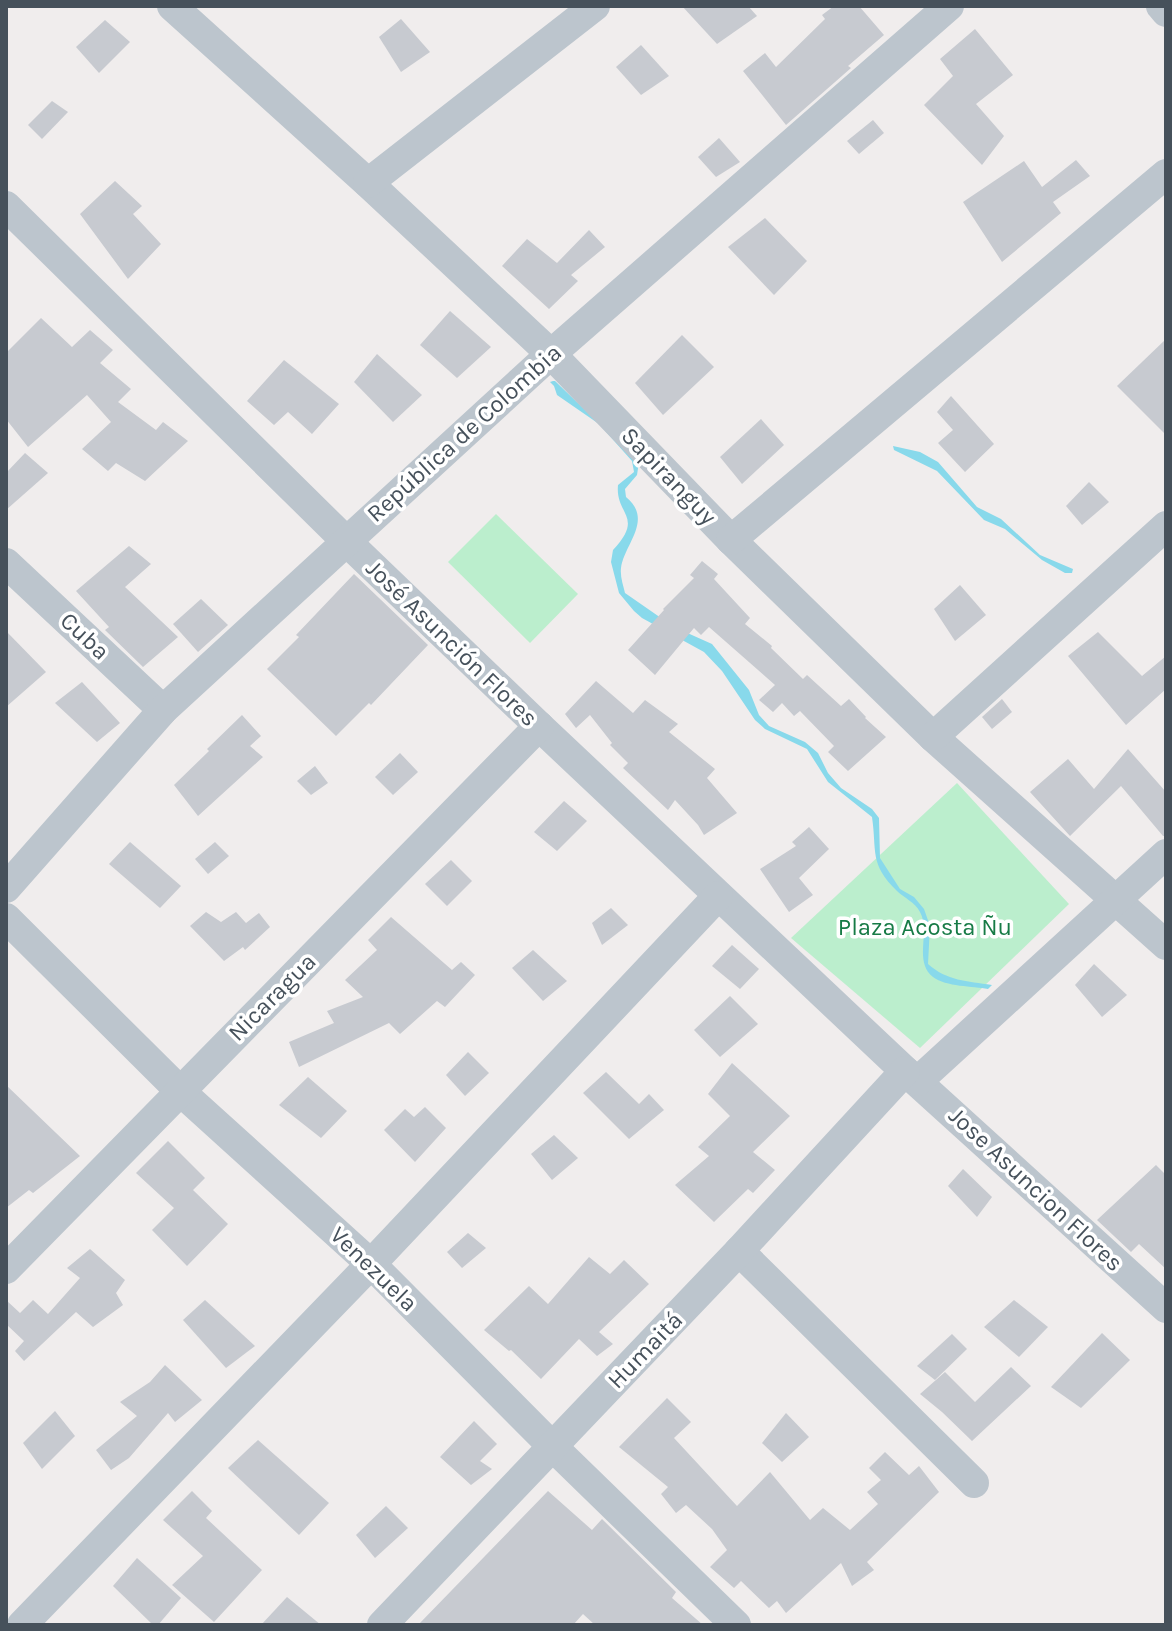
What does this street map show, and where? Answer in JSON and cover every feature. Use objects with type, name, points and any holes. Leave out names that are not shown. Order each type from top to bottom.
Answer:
[{"type":"street","name":"Sapiranguy","points":[[172,6],[551,354],[731,540],[933,737],[1166,945]]},
{"type":"street","points":[[368,183],[595,6]]},
{"type":"street","name":"República de Colombia","points":[[6,888],[163,710],[551,354],[949,6]]},
{"type":"street","points":[[1161,6],[1166,12]]},
{"type":"street","points":[[731,540],[1166,174]]},
{"type":"street","name":"José Asunción Flores","points":[[6,206],[345,540],[718,896],[912,1076]]},
{"type":"street","points":[[933,737],[1166,526]]},
{"type":"street","name":"Cuba","points":[[6,563],[163,710]]},
{"type":"street","name":"Nicaragua","points":[[6,1269],[539,726]]},
{"type":"street","name":"Humaitá","points":[[382,1625],[739,1251],[912,1076],[1166,854]]},
{"type":"street","points":[[22,1625],[371,1264],[718,896]]},
{"type":"street","name":"Venezuela","points":[[6,918],[180,1091],[371,1264],[736,1625]]},
{"type":"street","name":"Jose Asuncion Flores","points":[[912,1076],[1166,1308]]},
{"type":"street","points":[[739,1251],[974,1483]]},
{"type":"green space","points":[[496,514],[578,594],[530,643],[448,562]]},
{"type":"green space","name":"Plaza Acosta Ñu","points":[[957,783],[1069,904],[920,1048],[791,938]]},
{"type":"water","points":[[555,381],[639,462],[637,475],[625,489],[638,523],[621,568],[625,593],[674,627],[712,644],[749,690],[759,715],[769,726],[805,742],[818,753],[828,773],[841,788],[872,809],[879,818],[880,858],[900,889],[914,897],[924,909],[930,926],[928,964],[950,977],[992,985],[988,989],[945,983],[927,970],[923,955],[923,920],[915,905],[897,891],[878,865],[872,817],[828,782],[807,749],[765,729],[755,720],[722,671],[704,652],[642,618],[619,593],[611,562],[613,550],[627,530],[628,522],[620,503],[618,485],[634,472],[632,461],[599,424],[557,395],[550,382]]},
{"type":"water","points":[[893,446],[920,452],[938,462],[977,507],[1001,519],[1040,555],[1073,569],[1072,573],[1065,573],[1042,560],[1005,529],[984,520],[937,471],[894,450]]},
{"type":"building","points":[[682,6],[748,6],[757,16],[717,44]]},
{"type":"building","points":[[834,6],[859,6],[884,35],[786,125],[743,71],[765,53],[776,67],[825,19],[822,15]]},
{"type":"building","points":[[401,19],[430,52],[401,72],[379,37]]},
{"type":"building","points":[[105,20],[130,42],[99,73],[76,47]]},
{"type":"building","points":[[975,29],[1013,75],[976,104],[1004,136],[982,165],[924,105],[953,76],[940,59]]},
{"type":"building","points":[[641,45],[669,76],[641,95],[616,67]]},
{"type":"building","points":[[52,101],[68,112],[42,139],[28,125]]},
{"type":"building","points":[[873,120],[884,133],[859,154],[847,141]]},
{"type":"building","points":[[719,138],[740,162],[716,177],[698,157]]},
{"type":"building","points":[[1076,160],[1090,176],[1053,202],[1061,213],[1002,262],[963,202],[1024,161],[1042,187]]},
{"type":"building","points":[[115,181],[142,206],[133,214],[161,244],[128,279],[80,214]]},
{"type":"building","points":[[765,218],[807,261],[774,295],[728,247]]},
{"type":"building","points":[[589,230],[605,247],[571,275],[578,281],[549,309],[502,266],[527,239],[557,263]]},
{"type":"building","points":[[450,311],[491,347],[457,378],[420,345]]},
{"type":"building","points":[[41,318],[72,347],[90,330],[113,350],[100,363],[131,389],[118,402],[156,430],[163,422],[188,441],[145,481],[116,463],[108,471],[82,449],[111,422],[87,395],[28,447],[6,419],[6,353]]},
{"type":"building","points":[[682,335],[714,367],[663,415],[635,383]]},
{"type":"building","points":[[1166,339],[1166,435],[1117,386]]},
{"type":"building","points":[[377,354],[422,395],[393,422],[354,382]]},
{"type":"building","points":[[284,360],[339,404],[312,434],[288,412],[274,425],[247,401]]},
{"type":"building","points":[[951,396],[994,444],[965,472],[938,443],[953,430],[937,412]]},
{"type":"building","points":[[761,419],[784,445],[742,484],[720,457]]},
{"type":"building","points":[[25,453],[48,473],[6,510],[6,473]]},
{"type":"building","points":[[1089,482],[1109,502],[1082,525],[1066,506]]},
{"type":"building","points":[[129,546],[151,564],[125,587],[178,637],[143,667],[105,630],[109,627],[76,591]]},
{"type":"building","points":[[702,561],[718,574],[714,579],[750,618],[745,624],[772,646],[803,679],[807,675],[841,706],[849,699],[886,737],[848,771],[828,752],[834,746],[800,711],[794,716],[782,703],[773,712],[759,700],[775,685],[709,627],[701,635],[694,628],[655,675],[628,650],[694,578],[690,575]]},
{"type":"building","points":[[354,574],[428,645],[371,705],[369,703],[336,736],[267,669]]},
{"type":"building","points":[[960,585],[986,615],[955,641],[934,609]]},
{"type":"building","points":[[201,599],[228,625],[198,652],[173,624]]},
{"type":"building","points":[[6,631],[46,672],[6,707]]},
{"type":"building","points":[[1098,632],[1142,676],[1166,656],[1166,689],[1126,725],[1068,656]]},
{"type":"building","points":[[596,681],[633,713],[645,700],[678,724],[669,732],[715,769],[707,778],[737,813],[704,835],[675,800],[668,810],[623,768],[628,763],[610,745],[612,743],[590,715],[576,728],[565,714]]},
{"type":"building","points":[[82,682],[120,723],[97,742],[55,703]]},
{"type":"building","points":[[1002,699],[1012,712],[992,729],[982,717]]},
{"type":"building","points":[[242,715],[261,736],[250,746],[263,757],[198,816],[174,785]]},
{"type":"building","points":[[1128,749],[1166,792],[1166,836],[1121,786],[1070,836],[1030,792],[1068,759],[1094,789]]},
{"type":"building","points":[[400,753],[418,772],[393,795],[375,777]]},
{"type":"building","points":[[315,766],[328,783],[311,795],[297,781]]},
{"type":"building","points":[[564,801],[587,821],[557,851],[534,832]]},
{"type":"building","points":[[809,827],[829,849],[799,878],[813,895],[789,912],[760,869],[796,846],[792,842]]},
{"type":"building","points":[[130,842],[181,886],[160,908],[109,864]]},
{"type":"building","points":[[215,842],[229,856],[208,874],[195,859]]},
{"type":"building","points":[[451,860],[472,881],[447,906],[425,884]]},
{"type":"building","points":[[611,908],[628,925],[602,945],[592,923]]},
{"type":"building","points":[[206,912],[221,922],[236,912],[246,923],[259,913],[270,927],[245,950],[243,947],[224,961],[190,926]]},
{"type":"building","points":[[391,917],[452,970],[461,962],[475,975],[445,1007],[437,1001],[400,1034],[389,1023],[299,1067],[289,1042],[334,1023],[327,1011],[363,997],[345,980],[377,950],[368,940]]},
{"type":"building","points":[[732,945],[759,969],[740,989],[712,966]]},
{"type":"building","points":[[533,950],[567,981],[543,1001],[512,968]]},
{"type":"building","points":[[1094,964],[1127,995],[1102,1017],[1075,985]]},
{"type":"building","points":[[730,996],[758,1024],[720,1057],[694,1030]]},
{"type":"building","points":[[468,1052],[489,1073],[465,1096],[446,1075]]},
{"type":"building","points":[[732,1063],[790,1116],[753,1152],[775,1170],[753,1193],[748,1189],[714,1222],[675,1185],[709,1156],[698,1147],[730,1116],[708,1094]]},
{"type":"building","points":[[606,1072],[639,1104],[649,1094],[664,1110],[629,1139],[583,1093]]},
{"type":"building","points":[[308,1077],[347,1111],[321,1138],[279,1105]]},
{"type":"building","points":[[6,1085],[80,1156],[33,1193],[29,1190],[6,1208]]},
{"type":"building","points":[[425,1107],[446,1128],[415,1162],[384,1130],[405,1109],[414,1117]]},
{"type":"building","points":[[554,1135],[578,1158],[552,1180],[531,1154]]},
{"type":"building","points":[[168,1141],[205,1178],[193,1190],[228,1224],[187,1266],[152,1230],[174,1208],[136,1173]]},
{"type":"building","points":[[1156,1165],[1166,1175],[1166,1269],[1139,1244],[1131,1252],[1097,1220]]},
{"type":"building","points":[[963,1169],[992,1197],[977,1217],[948,1186]]},
{"type":"building","points":[[468,1233],[486,1248],[462,1268],[447,1252]]},
{"type":"building","points":[[90,1249],[125,1280],[116,1293],[123,1305],[93,1327],[76,1312],[24,1361],[15,1351],[24,1341],[6,1324],[6,1300],[20,1313],[33,1300],[48,1314],[80,1278],[67,1268]]},
{"type":"building","points":[[589,1257],[610,1274],[624,1260],[649,1284],[599,1332],[613,1344],[597,1356],[579,1339],[541,1379],[511,1350],[484,1330],[529,1286],[548,1304]]},
{"type":"building","points":[[205,1300],[255,1346],[226,1368],[183,1320]]},
{"type":"building","points":[[1014,1300],[1048,1327],[1019,1357],[984,1327]]},
{"type":"building","points":[[1102,1333],[1130,1360],[1081,1408],[1051,1387]]},
{"type":"building","points":[[952,1334],[967,1349],[935,1380],[917,1366]]},
{"type":"building","points":[[165,1365],[202,1400],[175,1422],[168,1413],[129,1458],[111,1470],[96,1450],[137,1416],[120,1402],[150,1382]]},
{"type":"building","points":[[1011,1367],[1031,1386],[972,1441],[920,1394],[945,1372],[975,1402]]},
{"type":"building","points":[[667,1398],[691,1422],[674,1438],[737,1506],[770,1472],[810,1520],[823,1508],[850,1530],[878,1504],[867,1492],[881,1480],[869,1468],[885,1452],[909,1475],[919,1466],[939,1492],[867,1562],[874,1570],[852,1586],[841,1563],[786,1613],[777,1601],[769,1608],[741,1581],[734,1588],[710,1567],[727,1550],[712,1529],[686,1505],[676,1513],[661,1494],[668,1487],[619,1447]]},
{"type":"building","points":[[55,1411],[75,1436],[42,1469],[23,1443]]},
{"type":"building","points":[[786,1413],[809,1437],[782,1462],[762,1443]]},
{"type":"building","points":[[474,1421],[497,1444],[480,1461],[492,1469],[471,1485],[440,1457]]},
{"type":"building","points":[[258,1440],[329,1503],[299,1535],[228,1468]]},
{"type":"building","points":[[192,1491],[212,1511],[206,1518],[262,1570],[214,1622],[172,1585],[203,1556],[163,1520]]},
{"type":"building","points":[[548,1491],[592,1530],[602,1519],[676,1592],[672,1598],[703,1625],[595,1625],[583,1614],[573,1625],[418,1625]]},
{"type":"building","points":[[386,1506],[408,1528],[375,1558],[356,1535]]},
{"type":"building","points":[[137,1558],[181,1598],[158,1625],[153,1625],[113,1586]]},
{"type":"building","points":[[287,1597],[321,1625],[261,1625]]}]
